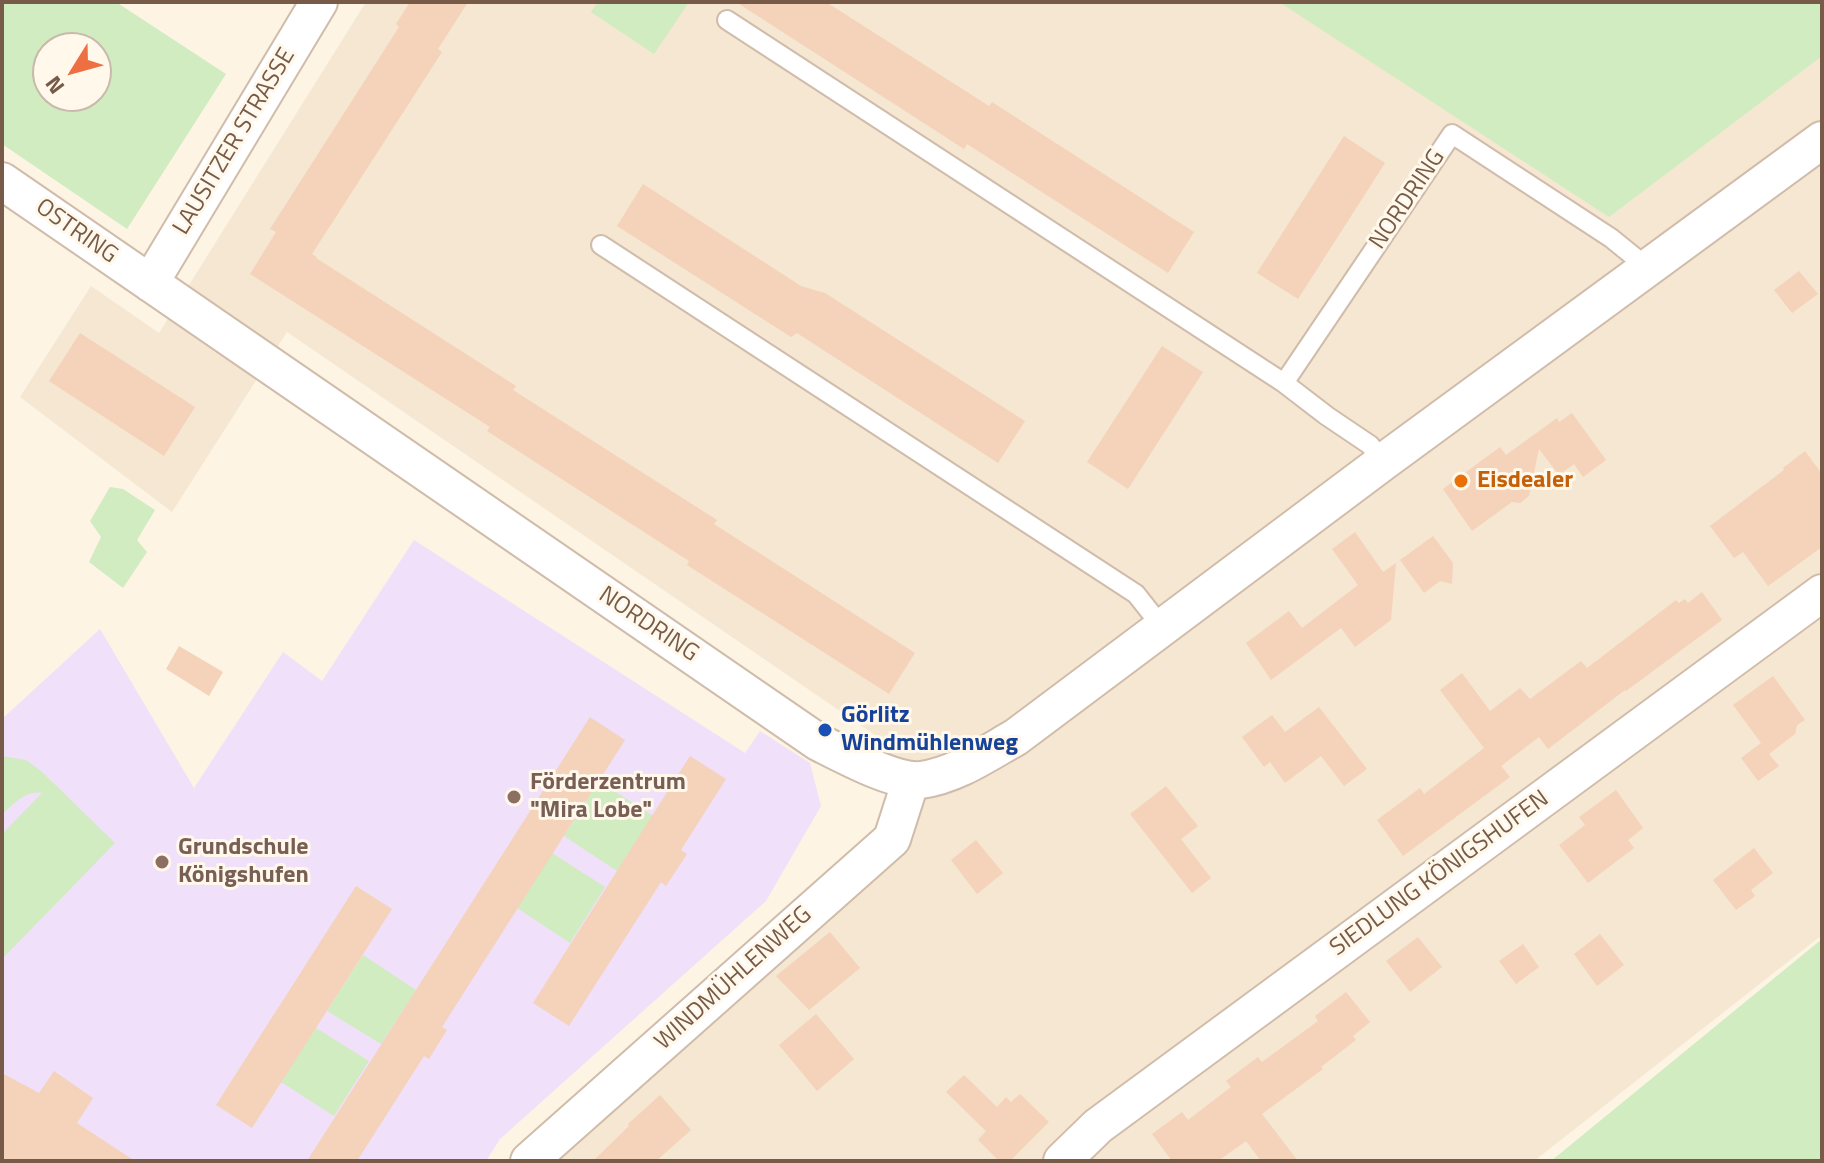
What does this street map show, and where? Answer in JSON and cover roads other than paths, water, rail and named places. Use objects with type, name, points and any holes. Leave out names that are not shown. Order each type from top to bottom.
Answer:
[{"type":"street","name":"LAUSITZER STRASSE","points":[[150,283],[319,2]]},
{"type":"street","name":"NORDRING","points":[[150,283],[818,742],[878,771],[911,780],[933,777],[967,765],[1016,737],[1383,462],[1822,140]]},
{"type":"street","name":"OSTRING","points":[[2,181],[150,283]]},
{"type":"street","name":"SIEDLUNG KÖNIGSHUFEN","points":[[1062,1161],[1098,1126],[1822,593]]},
{"type":"street","name":"WINDMÜHLENWEG","points":[[529,1161],[892,839],[911,780]]},
{"type":"lane","points":[[727,20],[1284,383],[1370,445],[1383,462]]},
{"type":"lane","name":"NORDRING","points":[[1284,383],[1452,134],[1611,238],[1648,268]]},
{"type":"lane","points":[[601,245],[1136,594],[1162,627]]},
{"type":"place","name":"Eisdealer","points":[[1461,481]]},
{"type":"place","name":"Görlitz Windmühlenweg","points":[[825,730]]},
{"type":"place","name":"Förderzentrum \"Mira Lobe\"","points":[[514,797]]},
{"type":"place","name":"Grundschule Königshufen","points":[[162,862]]}]
